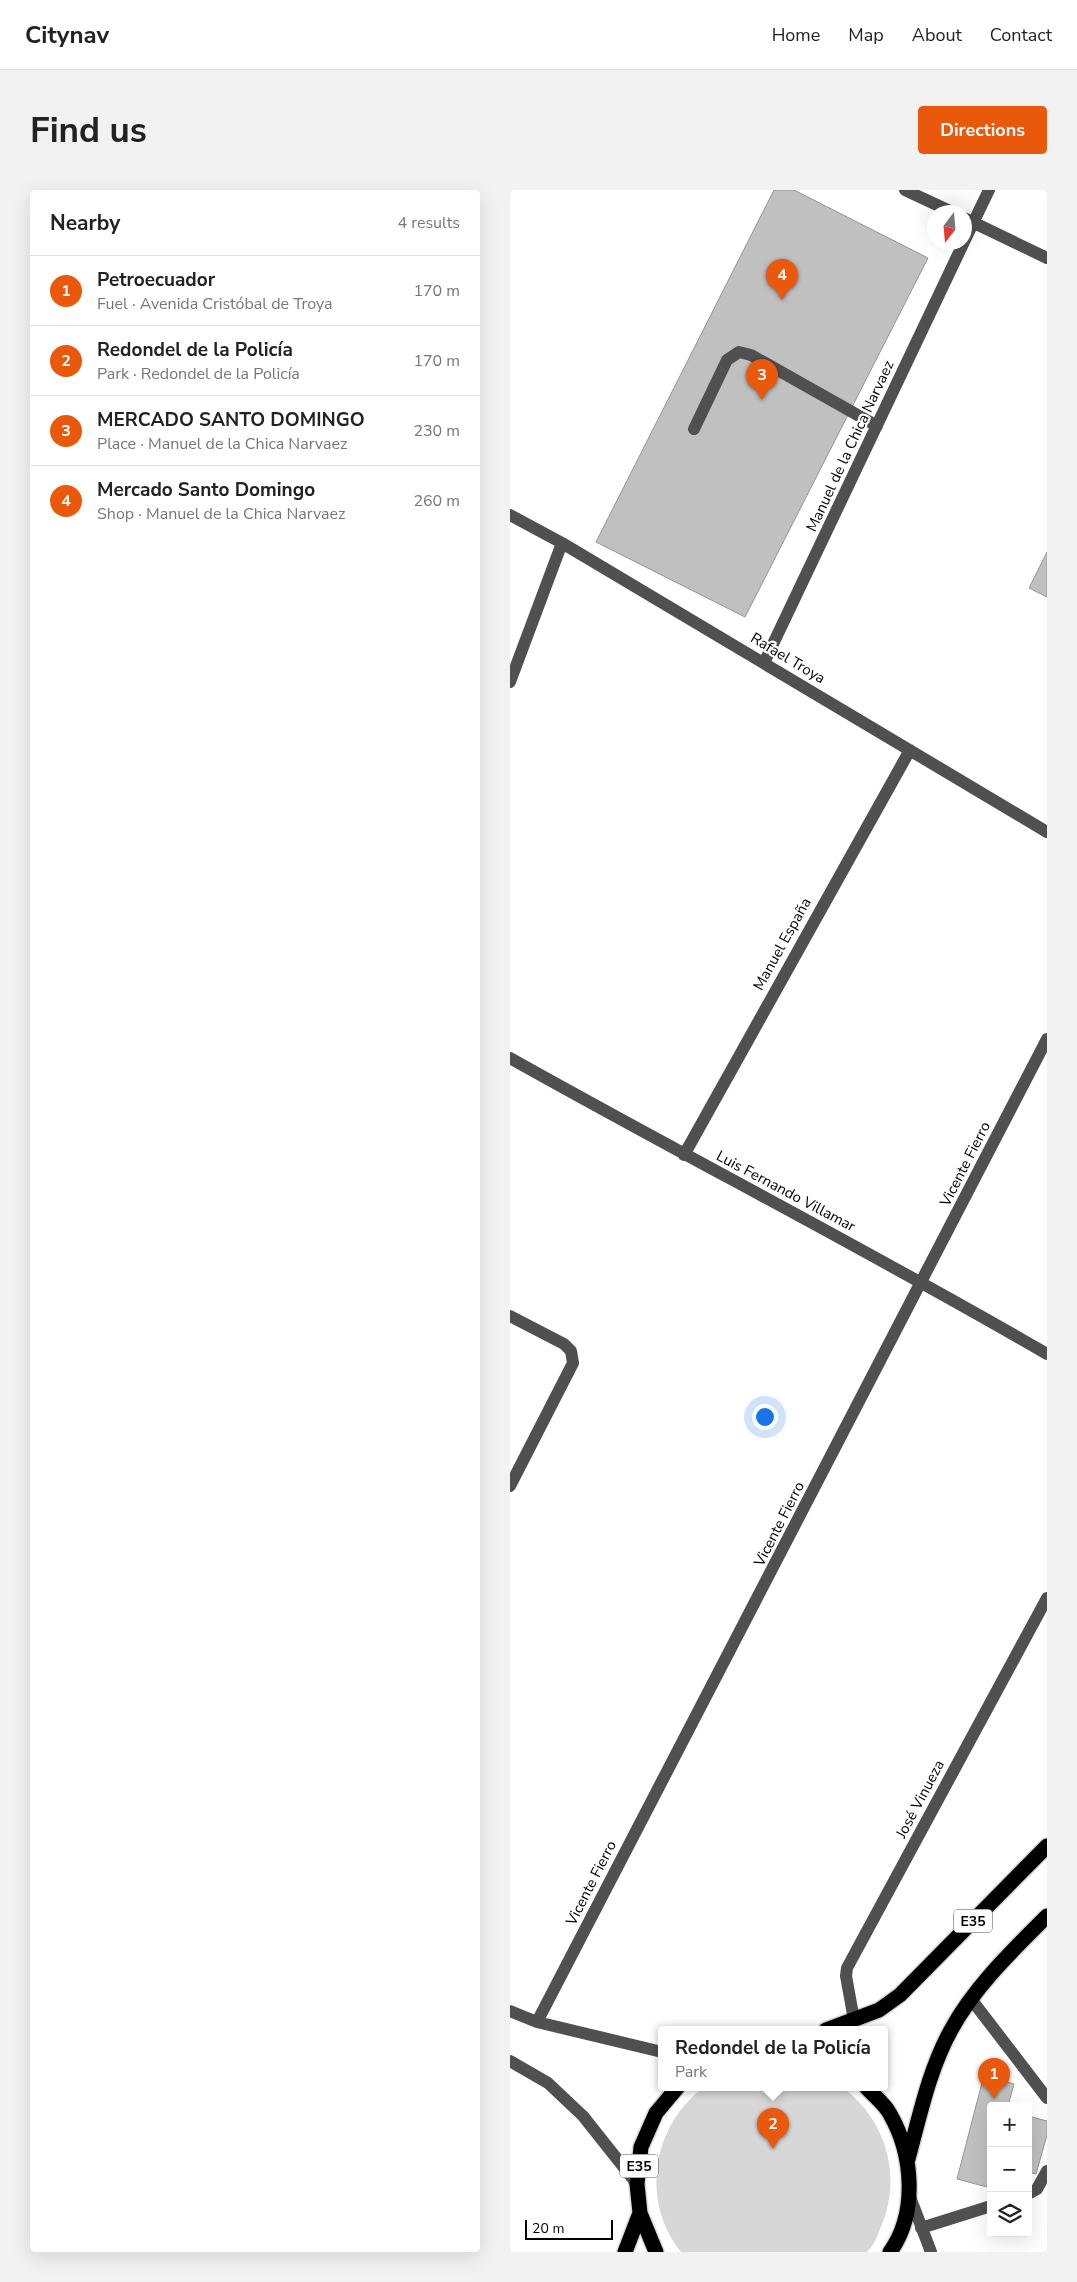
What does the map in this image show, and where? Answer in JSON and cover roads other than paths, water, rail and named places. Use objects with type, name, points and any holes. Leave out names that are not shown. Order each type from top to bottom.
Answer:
[{"type":"highway","name":"E35","points":[[837,2026],[879,2010],[900,1995],[1047,1846]]},
{"type":"highway","points":[[890,2252],[897,2242],[910,2197],[908,2159],[938,2056],[971,1999],[1047,1916]]},
{"type":"highway","name":"E35","points":[[656,2252],[640,2213],[637,2184],[641,2147],[656,2113],[674,2091]]},
{"type":"highway","points":[[870,2091],[890,2113],[908,2159]]},
{"type":"highway","name":"E35","points":[[625,2252],[640,2213]]},
{"type":"street","points":[[905,190],[937,205]]},
{"type":"street","name":"Manuel de la Chica Narvaez","points":[[972,216],[989,190]]},
{"type":"street","points":[[972,221],[1047,258]]},
{"type":"street","name":"Manuel de la Chica Narvaez","points":[[764,663],[960,250]]},
{"type":"street","points":[[694,429],[727,360],[739,352],[751,355],[877,426]]},
{"type":"street","name":"Rafael Troya","points":[[510,515],[562,543],[1047,832]]},
{"type":"street","points":[[510,682],[562,543]]},
{"type":"street","name":"Manuel España","points":[[684,1155],[910,750]]},
{"type":"street","name":"Vicente Fierro","points":[[537,2022],[923,1282],[1047,1039]]},
{"type":"street","name":"Luis Fernando Villamar","points":[[510,1058],[684,1155],[923,1282],[1047,1354]]},
{"type":"street","points":[[510,1316],[564,1344],[571,1351],[573,1363],[510,1486]]},
{"type":"street","name":"José Vinueza","points":[[854,2020],[846,1976],[847,1968],[1047,1598]]},
{"type":"street","points":[[971,1999],[1047,2098]]},
{"type":"street","points":[[510,2011],[537,2022],[658,2051]]},
{"type":"street","points":[[510,2061],[548,2083],[584,2116],[637,2184]]},
{"type":"street","points":[[1032,2192],[1037,2189],[1047,2171]]},
{"type":"street","points":[[910,2197],[930,2252]]},
{"type":"street","points":[[921,2228],[987,2207]]},
{"type":"place","name":"Mercado Santo Domingo","points":[[782,300]]},
{"type":"place","name":"MERCADO SANTO DOMINGO","points":[[762,400]]},
{"type":"place","name":"Petroecuador","points":[[994,2099]]},
{"type":"place","name":"Redondel de la Policía","points":[[773,2149]]}]
